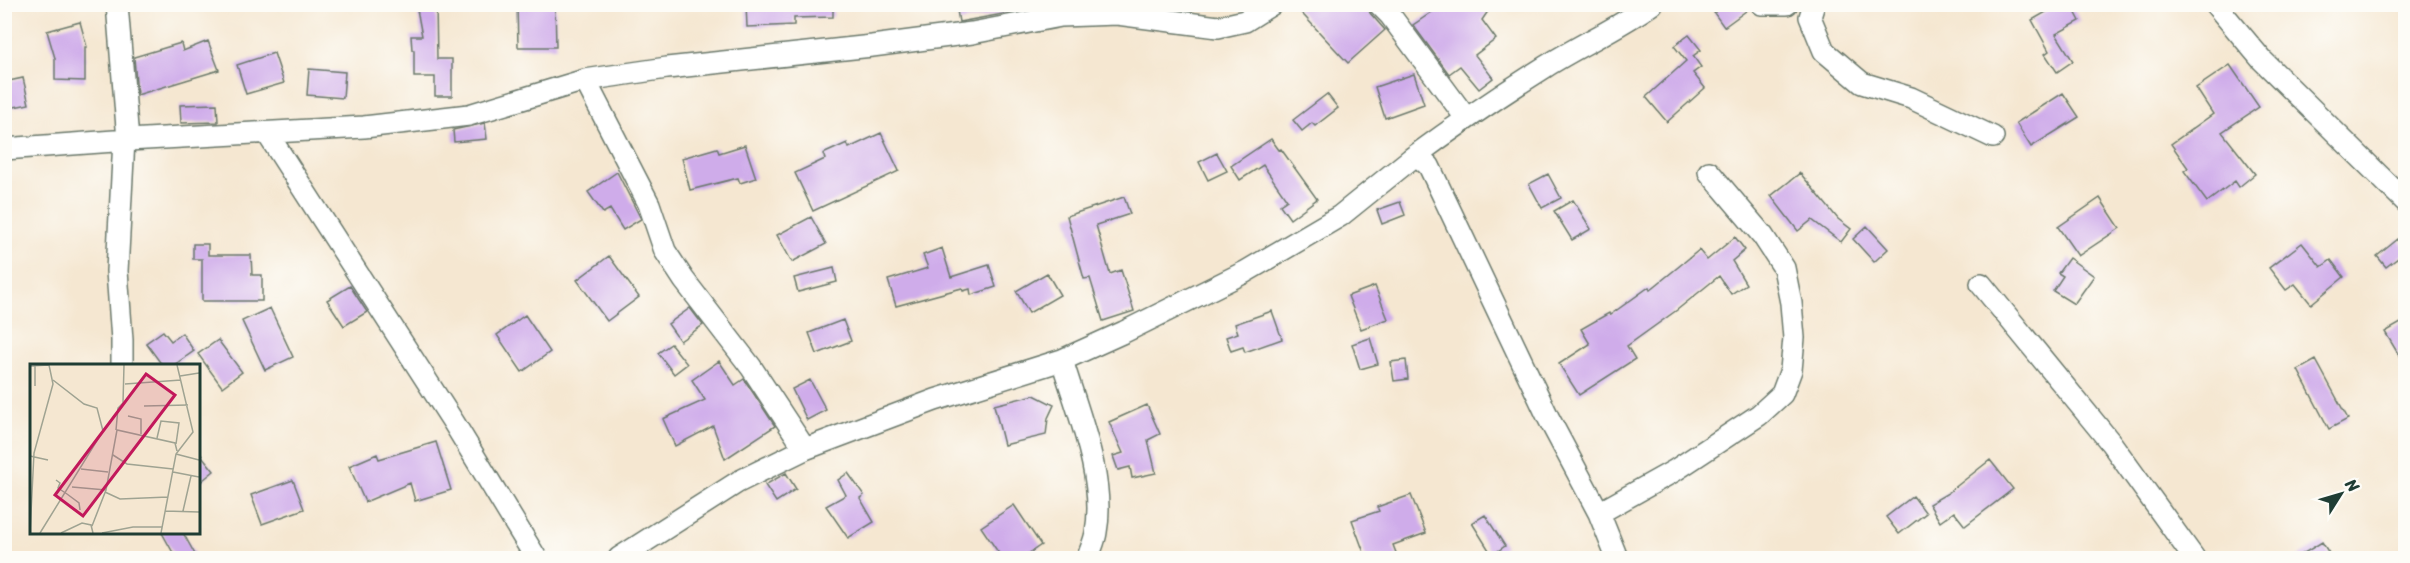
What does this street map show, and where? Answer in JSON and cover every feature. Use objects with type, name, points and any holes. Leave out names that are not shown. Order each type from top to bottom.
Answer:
[{"type":"street","points":[[117,4],[126,140],[117,271],[122,364]]},
{"type":"street","points":[[4,149],[364,127],[469,115],[585,80],[667,68],[972,33],[1062,16],[1117,14],[1218,27],[1245,21],[1272,4]]},
{"type":"street","points":[[1379,4],[1390,15],[1466,118]]},
{"type":"street","points":[[619,558],[738,482],[805,449],[935,400],[1062,360],[1245,272],[1340,216],[1466,118],[1547,66],[1629,21],[1652,4]]},
{"type":"street","points":[[1762,4],[1787,4]]},
{"type":"street","points":[[1814,4],[1810,17],[1824,51],[1862,83],[1911,98],[1993,137]]},
{"type":"street","points":[[2215,4],[2262,60],[2406,201]]},
{"type":"street","points":[[585,80],[648,204],[665,250],[684,280],[751,367],[805,449]]},
{"type":"street","points":[[267,133],[453,423],[536,558]]},
{"type":"street","points":[[1412,158],[1420,158],[1429,166],[1549,419],[1599,513],[1617,558]]},
{"type":"street","points":[[1599,513],[1674,471],[1759,415],[1782,394],[1791,370],[1794,339],[1791,303],[1784,268],[1763,236],[1709,172]]},
{"type":"street","points":[[1981,284],[2111,443],[2194,558]]},
{"type":"street","points":[[1062,360],[1088,446],[1097,487],[1096,532],[1088,558]]},
{"type":"building","points":[[416,4],[436,4],[437,59],[452,59],[452,96],[435,96],[435,77],[414,77],[414,50],[412,50],[411,36],[422,36]]},
{"type":"building","points":[[517,4],[555,4],[556,47],[518,47]]},
{"type":"building","points":[[746,4],[833,4],[833,17],[794,18],[794,25],[747,27]]},
{"type":"building","points":[[956,4],[1018,4],[1019,11],[959,22]]},
{"type":"building","points":[[1293,4],[1367,4],[1370,13],[1385,30],[1348,63]]},
{"type":"building","points":[[1424,4],[1493,4],[1482,20],[1496,39],[1475,55],[1493,78],[1479,89],[1460,66],[1449,74],[1413,25],[1432,12]]},
{"type":"building","points":[[1725,4],[1749,4],[1750,8],[1724,27],[1714,13]]},
{"type":"building","points":[[2060,4],[2071,4],[2080,21],[2056,34],[2073,61],[2057,72],[2045,54],[2049,51],[2032,20]]},
{"type":"building","points":[[80,22],[87,47],[85,47],[85,81],[55,80],[55,58],[47,31]]},
{"type":"building","points":[[1689,35],[1701,50],[1693,56],[1701,67],[1693,73],[1705,88],[1667,122],[1646,97],[1686,61],[1674,46]]},
{"type":"building","points":[[208,41],[219,70],[137,95],[134,57],[181,43],[183,51]]},
{"type":"building","points":[[274,53],[284,83],[246,94],[237,65]]},
{"type":"building","points":[[2230,65],[2259,107],[2222,132],[2255,174],[2239,187],[2235,181],[2207,202],[2184,171],[2188,168],[2171,144],[2213,114],[2196,88]]},
{"type":"building","points":[[309,69],[345,72],[343,98],[307,95]]},
{"type":"building","points":[[1414,74],[1424,104],[1385,118],[1375,87]]},
{"type":"building","points":[[23,78],[29,104],[4,109],[4,82]]},
{"type":"building","points":[[2063,93],[2079,117],[2031,147],[2016,123]]},
{"type":"building","points":[[1327,94],[1338,108],[1315,126],[1312,123],[1302,131],[1293,120]]},
{"type":"building","points":[[217,104],[218,122],[181,123],[180,105]]},
{"type":"building","points":[[485,123],[487,139],[454,142],[453,130]]},
{"type":"building","points":[[881,133],[899,171],[813,211],[795,173],[825,159],[823,154],[847,143],[849,148]]},
{"type":"building","points":[[1271,139],[1279,150],[1281,149],[1317,199],[1290,219],[1280,205],[1287,200],[1263,165],[1240,180],[1231,166]]},
{"type":"building","points":[[745,145],[756,178],[740,183],[738,178],[690,190],[682,158],[717,148],[719,153]]},
{"type":"building","points":[[1217,153],[1227,171],[1208,180],[1199,162]]},
{"type":"building","points":[[617,172],[641,219],[623,230],[610,209],[603,213],[588,192]]},
{"type":"building","points":[[1800,173],[1838,219],[1851,229],[1841,242],[1812,220],[1798,231],[1771,196]]},
{"type":"building","points":[[1548,174],[1561,198],[1542,208],[1529,184]]},
{"type":"building","points":[[1124,197],[1130,214],[1096,225],[1110,274],[1121,270],[1134,311],[1103,321],[1090,278],[1084,279],[1067,216]]},
{"type":"building","points":[[2100,198],[2120,228],[2078,256],[2058,227]]},
{"type":"building","points":[[1573,200],[1591,229],[1572,240],[1554,211]]},
{"type":"building","points":[[1400,202],[1405,215],[1382,224],[1377,210]]},
{"type":"building","points":[[811,217],[826,244],[792,262],[777,235]]},
{"type":"building","points":[[1867,226],[1888,249],[1874,262],[1853,239]]},
{"type":"building","points":[[1735,237],[1745,250],[1732,261],[1746,284],[1731,294],[1719,276],[1627,346],[1635,359],[1579,395],[1559,364],[1590,344],[1581,329],[1609,313],[1610,315],[1649,287],[1650,290],[1699,250],[1707,260]]},
{"type":"building","points":[[2398,239],[2406,248],[2406,252],[2386,267],[2377,256]]},
{"type":"building","points":[[2302,243],[2321,267],[2331,260],[2344,277],[2311,304],[2295,284],[2286,290],[2269,268]]},
{"type":"building","points":[[193,244],[208,244],[208,255],[251,255],[252,275],[262,275],[262,301],[202,301],[202,259],[193,259]]},
{"type":"building","points":[[942,248],[951,277],[989,265],[996,287],[971,295],[970,289],[963,291],[962,288],[896,306],[888,280],[928,268],[923,255]]},
{"type":"building","points":[[609,256],[639,297],[607,321],[577,280]]},
{"type":"building","points":[[2069,258],[2094,276],[2074,304],[2053,291],[2063,276],[2058,273]]},
{"type":"building","points":[[834,268],[837,282],[798,292],[794,278]]},
{"type":"building","points":[[1047,273],[1060,295],[1029,313],[1016,291]]},
{"type":"building","points":[[350,286],[367,312],[344,326],[327,300]]},
{"type":"building","points":[[1375,286],[1388,319],[1361,329],[1348,296]]},
{"type":"building","points":[[270,308],[293,357],[265,370],[242,321]]},
{"type":"building","points":[[690,308],[703,325],[680,341],[668,324]]},
{"type":"building","points":[[1272,311],[1282,339],[1245,352],[1243,347],[1231,351],[1226,337],[1238,333],[1235,324]]},
{"type":"building","points":[[525,315],[550,352],[522,372],[497,335]]},
{"type":"building","points":[[843,320],[851,341],[817,354],[809,333]]},
{"type":"building","points":[[2406,320],[2406,367],[2385,332]]},
{"type":"building","points":[[163,331],[171,341],[182,333],[194,351],[175,364],[161,364],[146,343]]},
{"type":"building","points":[[1370,338],[1378,364],[1360,369],[1352,344]]},
{"type":"building","points":[[218,340],[242,372],[222,387],[198,354]]},
{"type":"building","points":[[671,344],[687,364],[674,374],[658,353]]},
{"type":"building","points":[[1406,360],[1408,379],[1394,381],[1391,362]]},
{"type":"building","points":[[2316,360],[2348,419],[2329,429],[2298,370]]},
{"type":"building","points":[[719,361],[735,385],[744,379],[775,426],[725,459],[713,426],[675,446],[663,419],[705,400],[692,380]]},
{"type":"building","points":[[810,380],[826,410],[807,420],[792,389]]},
{"type":"building","points":[[1034,395],[1054,405],[1048,418],[1046,435],[1004,445],[994,405]]},
{"type":"building","points":[[1147,405],[1160,434],[1148,440],[1156,473],[1132,478],[1130,467],[1118,470],[1113,456],[1123,453],[1109,422]]},
{"type":"building","points":[[436,442],[451,490],[415,501],[410,483],[365,502],[349,466],[377,454],[379,459]]},
{"type":"building","points":[[200,454],[214,471],[200,482]]},
{"type":"building","points":[[1990,460],[2013,489],[1965,526],[1954,512],[1940,522],[1929,504],[1948,493]]},
{"type":"building","points":[[786,473],[796,489],[776,502],[765,485]]},
{"type":"building","points":[[848,473],[864,495],[860,498],[874,522],[848,538],[826,506],[846,495],[838,480]]},
{"type":"building","points":[[293,480],[304,509],[262,524],[251,495]]},
{"type":"building","points":[[1411,495],[1426,533],[1393,545],[1398,558],[1366,558],[1352,520],[1379,511],[1377,507]]},
{"type":"building","points":[[1913,496],[1926,513],[1899,534],[1886,517]]},
{"type":"building","points":[[1014,505],[1041,545],[1022,558],[1002,558],[981,527]]},
{"type":"building","points":[[1485,515],[1505,546],[1492,555],[1472,523]]},
{"type":"building","points":[[162,533],[183,533],[197,558],[176,558]]},
{"type":"building","points":[[2322,542],[2332,558],[2296,558]]}]
